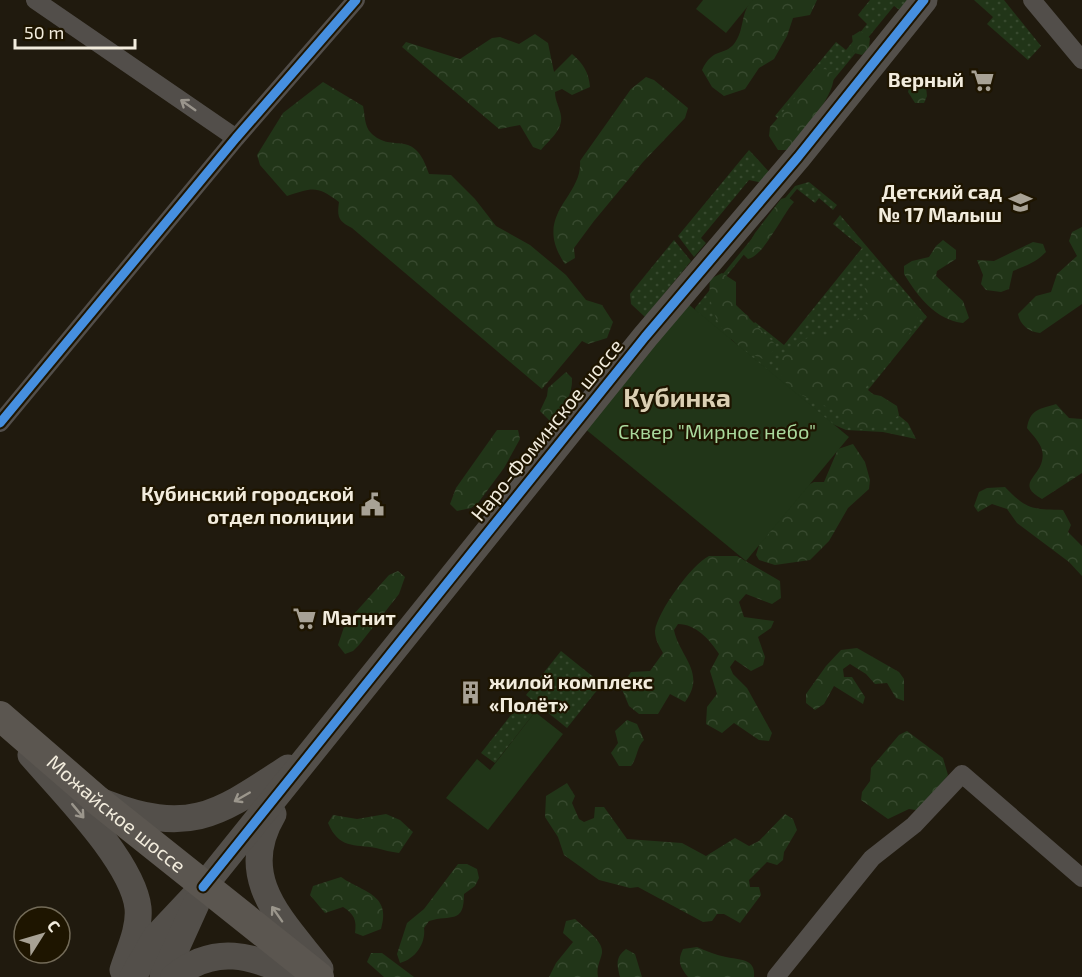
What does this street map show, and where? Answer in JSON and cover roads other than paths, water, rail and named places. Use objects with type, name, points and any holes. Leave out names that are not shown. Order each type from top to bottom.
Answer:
[{"type":"main road","name":"Можайское шоссе","points":[[0,716],[203,887],[319,977]]},
{"type":"street","points":[[35,0],[236,138]]},
{"type":"street","name":"Наро-Фоминское шоссе","points":[[133,977],[155,938],[203,887],[645,337],[798,157],[924,0]]},
{"type":"street","points":[[1032,0],[1082,60]]},
{"type":"street","points":[[0,423],[236,138],[353,1]]},
{"type":"street","points":[[0,716],[110,849],[131,886],[138,911],[137,928],[121,977]]},
{"type":"street","points":[[97,800],[127,812],[154,818],[195,819],[247,795],[309,754]]},
{"type":"street","points":[[309,754],[264,831],[258,855],[259,873],[273,909],[326,977]]},
{"type":"street","points":[[776,977],[872,858],[914,825],[962,774],[1082,878]]},
{"type":"street","name":"Наро-Фоминское шоссе","points":[[164,977],[203,887]]},
{"type":"street","points":[[174,977],[199,960],[228,955],[253,958],[301,977]]},
{"type":"place","name":"Верный","points":[[982,80]]},
{"type":"place","name":"Детский сад № 17 Малыш","points":[[1020,203]]},
{"type":"place","name":"Кубинский городской отдел полиции","points":[[372,505]]},
{"type":"place","name":"Магнит","points":[[304,618]]},
{"type":"place","name":"жилой комплекс «Полёт»","points":[[471,693]]},
{"type":"district","name":"Кубинка","points":[[677,398]]},
{"type":"park label","name":"Сквер \"Мирное небо\"","points":[[717,432]]}]
